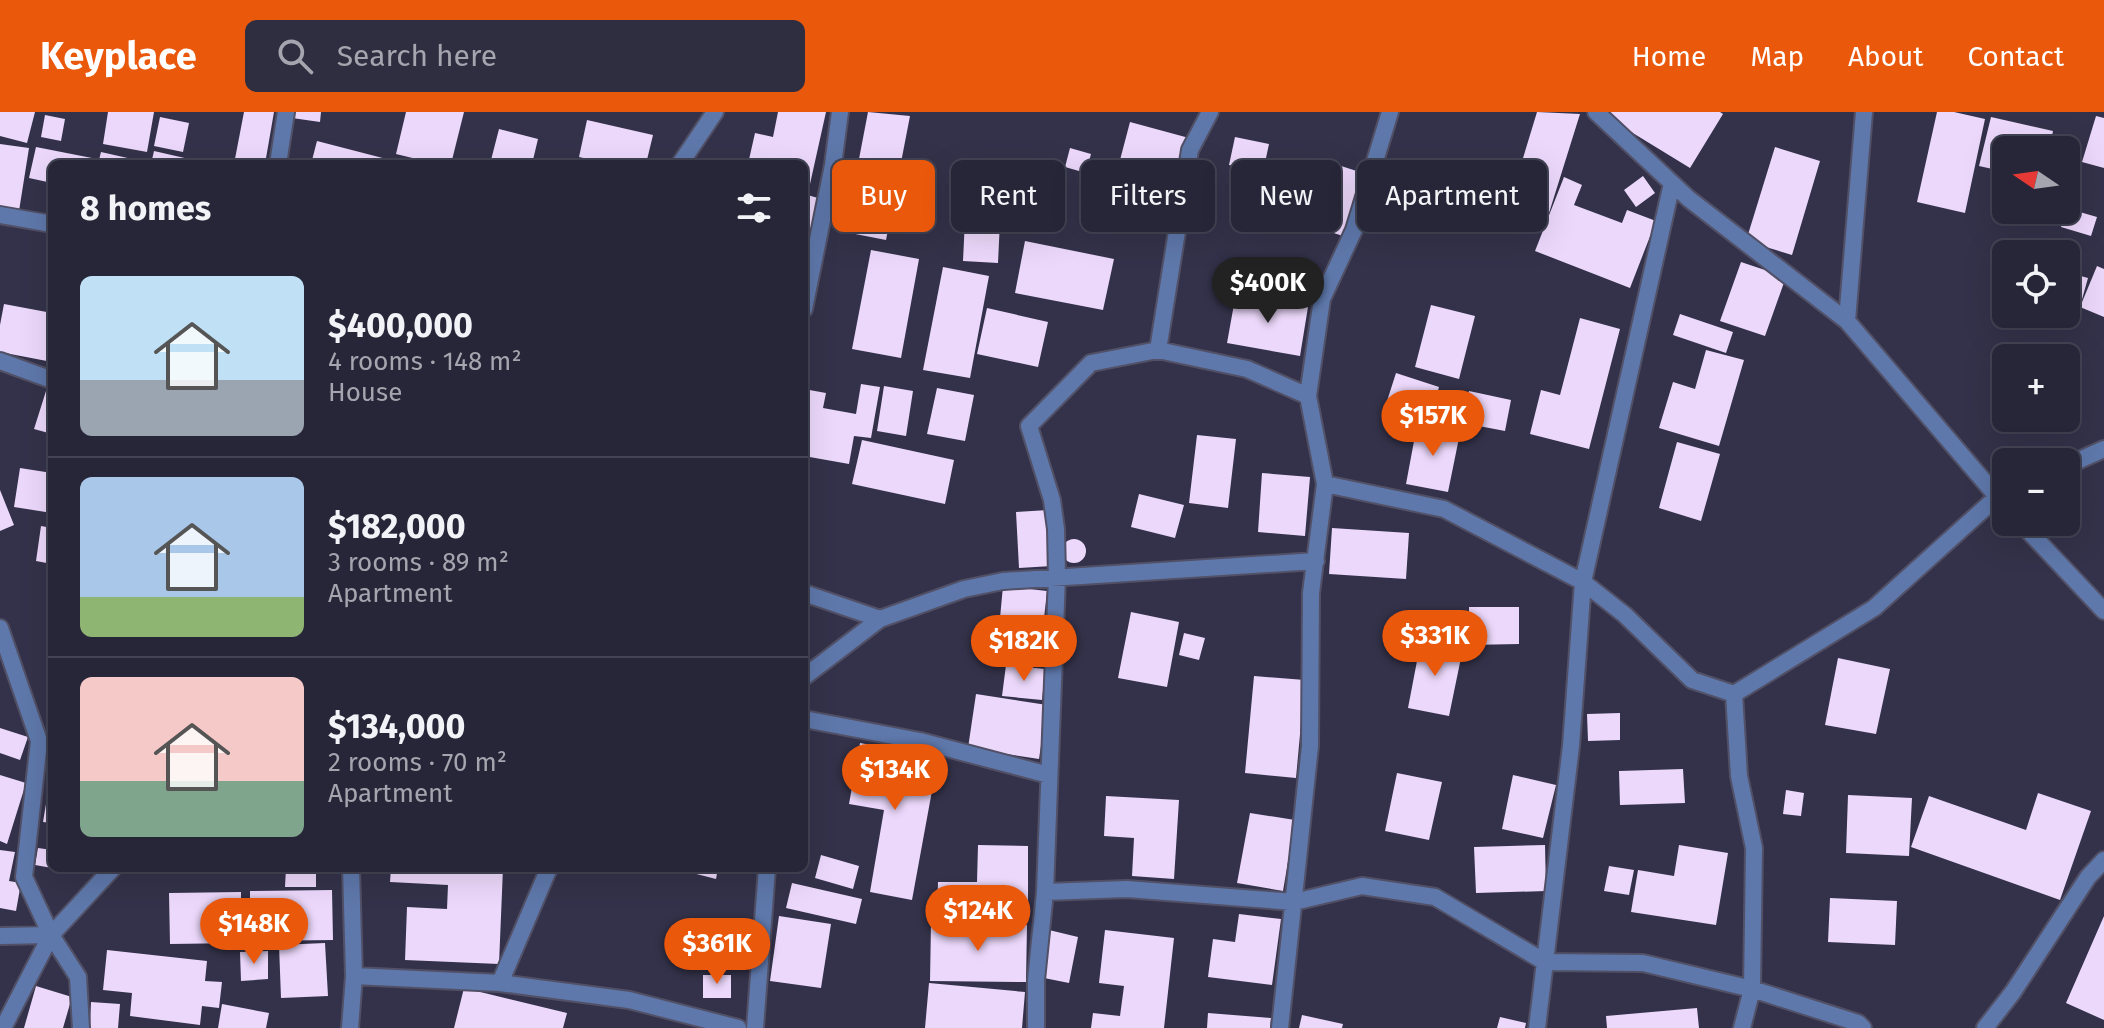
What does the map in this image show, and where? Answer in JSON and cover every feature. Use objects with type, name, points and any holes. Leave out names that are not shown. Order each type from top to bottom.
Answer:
[{"type":"street","points":[[279,160],[286,112]]},
{"type":"street","points":[[683,160],[715,112]]},
{"type":"street","points":[[808,289],[833,165],[840,112]]},
{"type":"street","points":[[1158,350],[1190,150],[1210,112]]},
{"type":"street","points":[[1280,1028],[1310,746],[1311,593],[1325,484],[1308,396],[1322,299],[1354,230],[1390,112]]},
{"type":"street","points":[[1596,112],[1730,233],[1782,269],[1847,321],[1992,486]]},
{"type":"street","points":[[1847,321],[1864,112]]},
{"type":"street","points":[[1537,1028],[1571,746],[1583,582],[1672,183]]},
{"type":"street","points":[[0,215],[48,223]]},
{"type":"street","points":[[1036,1028],[1036,980],[1045,892],[1057,577],[1052,500],[1029,426],[1091,363],[1158,350],[1247,369],[1308,396]]},
{"type":"street","points":[[0,361],[48,379]]},
{"type":"street","points":[[2080,460],[2104,449]]},
{"type":"street","points":[[1325,484],[1444,509],[1583,582],[1625,615],[1692,680],[1734,694],[1874,608],[1992,508]]},
{"type":"street","points":[[2033,536],[2104,611]]},
{"type":"street","points":[[808,674],[880,619],[964,589],[1003,581],[1316,561]]},
{"type":"street","points":[[808,594],[880,619]]},
{"type":"street","points":[[0,628],[39,741],[24,877],[51,935],[78,977],[81,1028]]},
{"type":"street","points":[[1734,694],[1739,776],[1754,848],[1752,989],[1742,1028]]},
{"type":"street","points":[[808,720],[920,741],[1049,775]]},
{"type":"street","points":[[1985,1028],[2013,992],[2088,877],[2104,860]]},
{"type":"street","points":[[3,1028],[51,935],[109,872]]},
{"type":"street","points":[[350,1028],[354,976],[351,872]]},
{"type":"street","points":[[500,983],[547,872]]},
{"type":"street","points":[[755,1028],[767,872]]},
{"type":"street","points":[[1045,892],[1127,889],[1294,902],[1362,886],[1435,897],[1545,962],[1643,963],[1752,989],[1858,1023],[1863,1028]]},
{"type":"street","points":[[0,936],[51,935]]},
{"type":"street","points":[[354,976],[500,983],[629,1000],[738,1028]]},
{"type":"building","points":[[0,112],[35,112],[27,143],[0,136]]},
{"type":"building","points":[[108,112],[154,112],[147,152],[103,144]]},
{"type":"building","points":[[244,112],[274,112],[266,160],[235,160]]},
{"type":"building","points":[[293,112],[321,112],[320,122],[292,118]]},
{"type":"building","points":[[406,112],[464,112],[452,160],[421,160],[396,154]]},
{"type":"building","points":[[778,112],[826,112],[808,193],[808,160],[749,160],[755,133],[773,137]]},
{"type":"building","points":[[868,112],[910,116],[901,160],[859,160]]},
{"type":"building","points":[[1537,112],[1580,114],[1549,213],[1547,160],[1522,160]]},
{"type":"building","points":[[1608,112],[1723,114],[1690,168],[1605,116]]},
{"type":"building","points":[[1937,112],[1954,112],[1985,119],[1965,213],[1917,202]]},
{"type":"building","points":[[45,115],[65,119],[61,141],[41,137]]},
{"type":"building","points":[[2096,116],[2104,118],[2104,168],[2082,162]]},
{"type":"building","points":[[160,117],[189,123],[183,152],[154,146]]},
{"type":"building","points":[[1991,117],[2053,131],[2052,136],[1992,136],[1992,169],[1979,166]]},
{"type":"building","points":[[587,120],[653,135],[647,160],[592,160],[579,157]]},
{"type":"building","points":[[1130,122],[1189,138],[1183,160],[1120,160]]},
{"type":"building","points":[[499,129],[538,139],[533,160],[491,160]]},
{"type":"building","points":[[1235,137],[1269,144],[1266,160],[1231,160],[1229,165]]},
{"type":"building","points":[[317,141],[390,160],[312,160]]},
{"type":"building","points":[[0,144],[29,148],[19,211],[0,208]]},
{"type":"building","points":[[36,147],[92,158],[48,160],[48,182],[29,178]]},
{"type":"building","points":[[1775,147],[1820,161],[1792,255],[1746,241]]},
{"type":"building","points":[[1070,148],[1091,154],[1089,160],[1081,160],[1081,172],[1065,167]]},
{"type":"building","points":[[154,151],[189,159],[189,160],[152,160]]},
{"type":"building","points":[[101,152],[137,160],[99,160]]},
{"type":"building","points":[[1341,166],[1357,171],[1357,192],[1343,236],[1330,232],[1341,232]]},
{"type":"building","points":[[1643,176],[1655,193],[1636,207],[1624,190]]},
{"type":"building","points":[[1564,177],[1582,185],[1574,205],[1622,223],[1627,210],[1656,221],[1630,288],[1535,251],[1542,232],[1547,232],[1547,220]]},
{"type":"building","points":[[808,195],[818,198],[808,240]]},
{"type":"building","points":[[2080,212],[2097,217],[2091,236],[2061,227],[2062,224],[2080,224]]},
{"type":"building","points":[[845,232],[888,232],[886,240]]},
{"type":"building","points":[[964,232],[999,232],[998,263],[963,261]]},
{"type":"building","points":[[1025,241],[1114,259],[1103,310],[1015,293]]},
{"type":"building","points":[[871,250],[919,259],[901,358],[852,349]]},
{"type":"building","points":[[1741,262],[1786,277],[1765,336],[1720,321]]},
{"type":"building","points":[[2097,266],[2104,269],[2104,317],[2080,307]]},
{"type":"building","points":[[943,267],[989,276],[970,378],[923,370]]},
{"type":"building","points":[[2080,276],[2088,278],[2080,303]]},
{"type":"building","points":[[1236,293],[1308,307],[1300,356],[1227,343]]},
{"type":"building","points":[[4,304],[48,312],[48,361],[0,352]]},
{"type":"building","points":[[1431,305],[1475,316],[1459,379],[1415,367]]},
{"type":"building","points":[[987,308],[1048,322],[1038,367],[977,354]]},
{"type":"building","points":[[1680,314],[1733,332],[1726,353],[1673,335]]},
{"type":"building","points":[[1580,318],[1620,329],[1589,449],[1530,434],[1541,390],[1560,395]]},
{"type":"building","points":[[1706,350],[1744,360],[1719,446],[1659,428],[1673,382],[1695,389]]},
{"type":"building","points":[[1396,373],[1439,387],[1431,415],[1387,401]]},
{"type":"building","points":[[861,384],[880,387],[871,438],[854,436],[849,464],[808,457],[808,390],[826,393],[823,408],[856,414]]},
{"type":"building","points":[[884,386],[913,391],[906,436],[877,431]]},
{"type":"building","points":[[937,388],[974,395],[965,441],[927,434]]},
{"type":"building","points":[[46,391],[48,392],[48,433],[34,429]]},
{"type":"building","points":[[1469,391],[1511,400],[1505,431],[1463,423]]},
{"type":"building","points":[[1417,425],[1460,433],[1448,492],[1406,484]]},
{"type":"building","points":[[1197,435],[1236,439],[1228,508],[1189,503]]},
{"type":"building","points":[[862,440],[954,460],[945,504],[852,484]]},
{"type":"building","points":[[1677,442],[1720,454],[1701,521],[1659,508]]},
{"type":"building","points":[[20,468],[48,472],[48,512],[14,507]]},
{"type":"building","points":[[1262,473],[1310,477],[1305,536],[1258,532]]},
{"type":"building","points":[[0,490],[14,525],[0,531]]},
{"type":"building","points":[[1139,494],[1184,505],[1175,538],[1131,527]]},
{"type":"building","points":[[1048,510],[1052,566],[1019,568],[1016,512]]},
{"type":"building","points":[[41,526],[48,527],[48,563],[36,561]]},
{"type":"building","points":[[1332,528],[1409,533],[1406,579],[1329,574]]},
{"type":"building","points":[[1074,539],[1083,542],[1086,551],[1083,560],[1074,563],[1065,560],[1062,551],[1065,542]]},
{"type":"building","points":[[1003,586],[1047,591],[1040,655],[997,650]]},
{"type":"building","points":[[1469,607],[1519,607],[1519,644],[1469,645]]},
{"type":"building","points":[[1131,612],[1179,622],[1167,687],[1118,678]]},
{"type":"building","points":[[1184,633],[1205,638],[1199,660],[1179,655]]},
{"type":"building","points":[[1421,640],[1463,648],[1449,716],[1408,708]]},
{"type":"building","points":[[1838,658],[1890,669],[1876,734],[1825,725]]},
{"type":"building","points":[[1006,665],[1045,669],[1042,700],[1002,696]]},
{"type":"building","points":[[1254,676],[1305,680],[1296,778],[1245,773]]},
{"type":"building","points":[[976,694],[1047,705],[1039,759],[968,748]]},
{"type":"building","points":[[1620,713],[1620,740],[1588,741],[1587,714]]},
{"type":"building","points":[[0,728],[28,737],[20,760],[0,753]]},
{"type":"building","points":[[860,743],[938,758],[912,900],[870,892],[884,810],[849,804]]},
{"type":"building","points":[[1683,769],[1685,803],[1620,805],[1619,771]]},
{"type":"building","points":[[1397,773],[1442,782],[1429,840],[1385,831]]},
{"type":"building","points":[[0,775],[26,783],[7,844],[0,841]]},
{"type":"building","points":[[1513,775],[1556,785],[1543,838],[1502,829]]},
{"type":"building","points":[[1786,790],[1804,793],[1801,816],[1783,814]]},
{"type":"building","points":[[48,792],[48,823],[43,822]]},
{"type":"building","points":[[2038,793],[2091,811],[2060,900],[1911,847],[1929,796],[2026,830]]},
{"type":"building","points":[[1848,795],[1912,798],[1909,856],[1846,853]]},
{"type":"building","points":[[1106,796],[1179,800],[1174,879],[1132,876],[1134,838],[1104,836]]},
{"type":"building","points":[[1250,813],[1295,820],[1283,891],[1237,883]]},
{"type":"building","points":[[978,845],[1028,846],[1028,917],[937,916],[938,882],[977,882]]},
{"type":"building","points":[[1545,845],[1546,891],[1476,893],[1474,847]]},
{"type":"building","points":[[1679,845],[1728,853],[1716,925],[1631,912],[1638,870],[1674,876]]},
{"type":"building","points":[[38,848],[48,849],[48,867],[35,865]]},
{"type":"building","points":[[0,850],[15,852],[9,881],[21,883],[16,911],[0,908]]},
{"type":"building","points":[[821,855],[859,866],[853,889],[815,878]]},
{"type":"building","points":[[1609,866],[1634,870],[1629,895],[1604,891]]},
{"type":"building","points":[[286,872],[316,872],[316,887],[285,887]]},
{"type":"building","points":[[391,872],[503,872],[499,964],[405,960],[407,907],[447,909],[448,885],[390,882]]},
{"type":"building","points":[[689,872],[717,872],[716,879]]},
{"type":"building","points":[[792,883],[862,899],[856,924],[786,908]]},
{"type":"building","points":[[332,890],[333,940],[250,941],[250,891]]},
{"type":"building","points":[[241,892],[241,943],[170,944],[169,893]]},
{"type":"building","points":[[1830,898],[1897,901],[1895,945],[1828,942]]},
{"type":"building","points":[[1239,914],[1281,919],[1272,985],[1208,977],[1213,939],[1235,942]]},
{"type":"building","points":[[779,916],[831,924],[821,988],[770,981]]},
{"type":"building","points":[[2104,916],[2104,1020],[2066,1003]]},
{"type":"building","points":[[931,923],[1027,925],[1026,982],[930,981]]},
{"type":"building","points":[[1049,930],[1078,937],[1069,983],[1039,977]]},
{"type":"building","points":[[1105,930],[1174,938],[1164,1028],[1091,1028],[1093,1013],[1120,1016],[1124,986],[1099,983]]},
{"type":"building","points":[[325,943],[328,996],[281,998],[279,945]]},
{"type":"building","points":[[107,950],[207,961],[205,981],[222,982],[219,1008],[202,1006],[200,1025],[130,1016],[132,993],[103,990]]},
{"type":"building","points":[[268,951],[268,979],[241,981],[240,952]]},
{"type":"building","points":[[703,975],[731,975],[731,998],[703,998]]},
{"type":"building","points":[[929,983],[1025,992],[1022,1028],[925,1028]]},
{"type":"building","points":[[36,986],[72,997],[63,1028],[24,1028]]},
{"type":"building","points":[[464,988],[567,1013],[563,1028],[454,1028]]},
{"type":"building","points":[[91,1002],[120,1004],[118,1028],[90,1028]]},
{"type":"building","points":[[222,1004],[269,1013],[266,1028],[218,1028]]},
{"type":"building","points":[[1697,1008],[1699,1028],[1607,1028],[1606,1016]]},
{"type":"building","points":[[1208,1013],[1271,1018],[1270,1028],[1207,1028]]},
{"type":"building","points":[[1302,1015],[1343,1024],[1342,1028],[1299,1028]]},
{"type":"building","points":[[1500,1017],[1526,1023],[1525,1028],[1497,1028]]}]
